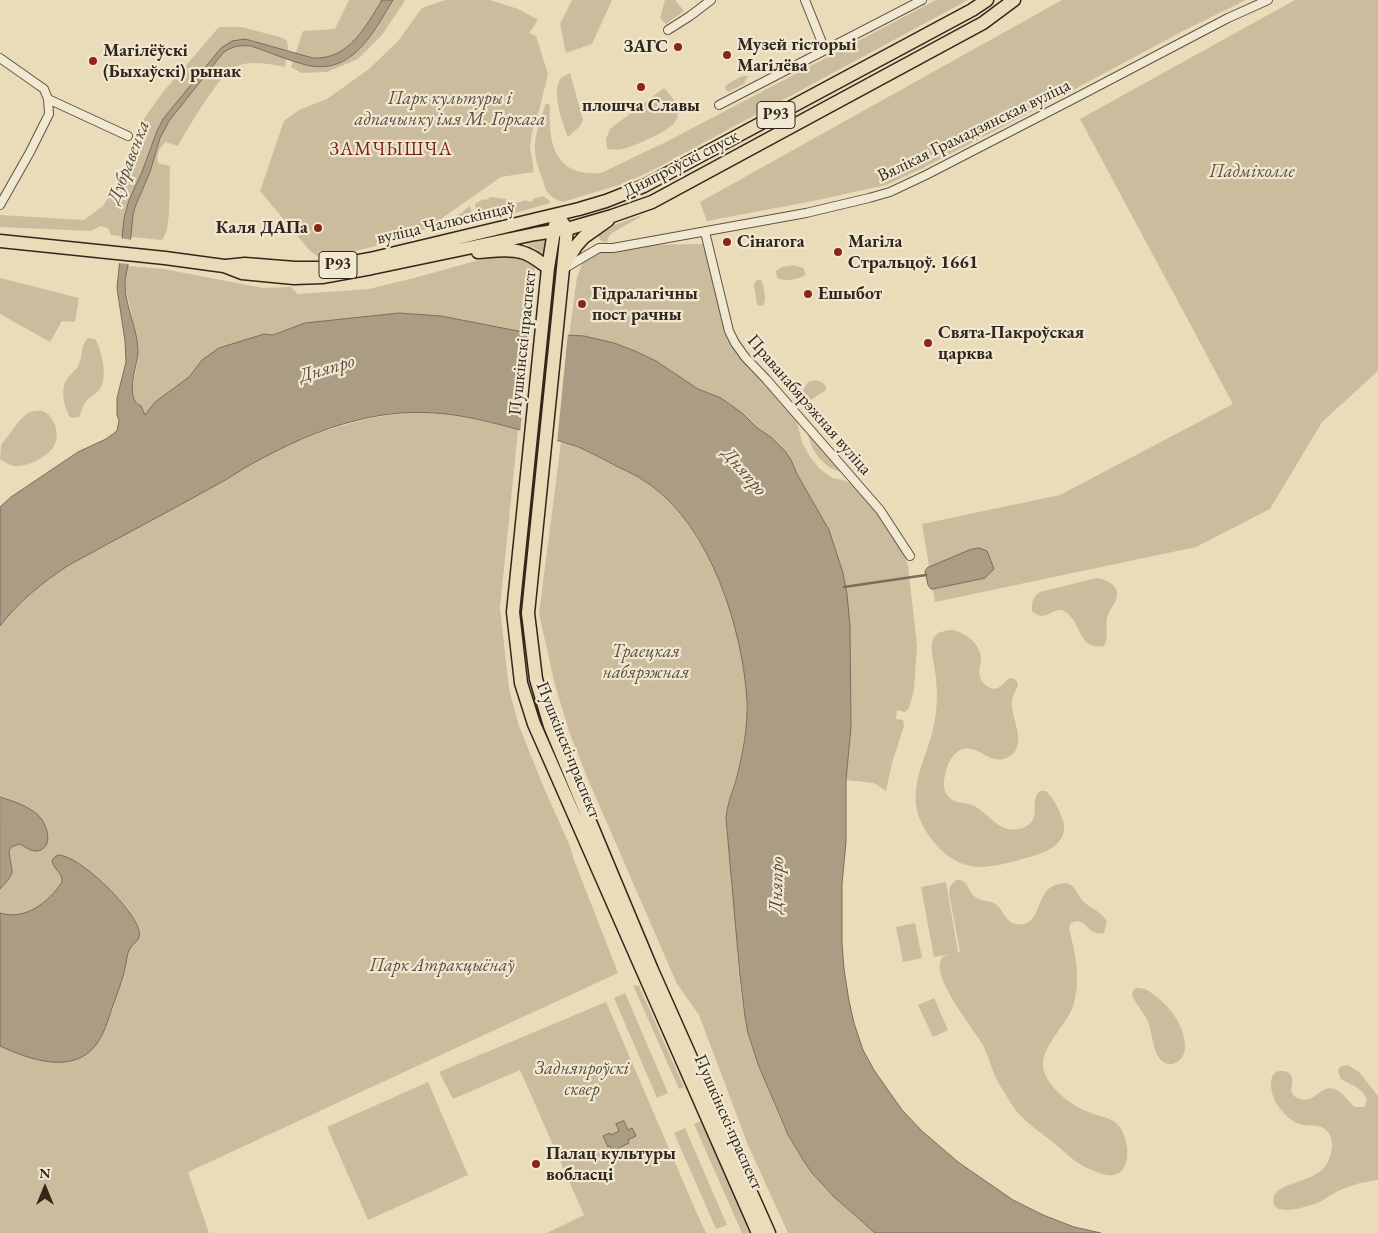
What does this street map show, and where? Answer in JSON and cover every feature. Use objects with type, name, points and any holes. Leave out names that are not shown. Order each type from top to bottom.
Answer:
[{"type":"main road","name":"Дняпроўскі спуск","points":[[557,215],[606,201],[644,186],[972,10],[987,0]]},
{"type":"main road","name":"Дняпроўскі спуск","points":[[560,230],[612,216],[652,202],[983,23],[1014,0]]},
{"type":"main road","name":"Пушкінскі праспект","points":[[557,215],[560,230],[562,270],[528,613],[536,679],[550,726],[652,970],[769,1233]]},
{"type":"main road","name":"вуліца Чалюскінцаў","points":[[4,241],[224,266],[245,264],[321,268],[379,257],[557,215]]},
{"type":"main road","name":"Пушкінскі праспект","points":[[562,270],[584,236],[612,216]]},
{"type":"main road","name":"Пушкінскі праспект","points":[[560,230],[548,268],[513,612],[521,683],[534,724],[758,1233]]},
{"type":"main road","name":"вуліца Чалюскінцаў","points":[[224,266],[242,273],[294,278],[322,278],[560,230]]},
{"type":"main road","points":[[421,258],[471,252],[513,250],[532,256],[548,268]]},
{"type":"street","points":[[668,30],[710,0]]},
{"type":"street","points":[[804,0],[825,50]]},
{"type":"street","points":[[719,105],[922,0]]},
{"type":"street","name":"Вялікая Грамадзянская вуліца","points":[[562,270],[598,248],[613,248],[806,213],[890,192],[1220,22],[1268,0]]},
{"type":"street","points":[[0,58],[44,89],[48,100],[48,114],[30,152],[0,206]]},
{"type":"street","points":[[48,100],[128,136]]},
{"type":"street","points":[[594,230],[593,240],[598,248]]},
{"type":"street","name":"Праванабярэжная вуліца","points":[[706,232],[729,331],[735,343],[744,357],[766,379],[880,510],[910,556]]},
{"type":"green space","points":[[349,0],[405,0],[382,35],[358,59],[327,72],[301,73],[291,67],[303,31],[335,29]]},
{"type":"green space","name":"Парк культуры і адпачынку імя М. Горкага","points":[[445,0],[490,0],[518,9],[538,20],[529,33],[536,36],[548,74],[530,146],[534,172],[501,177],[435,223],[408,238],[331,257],[319,257],[310,251],[260,191],[284,121],[299,110],[327,99],[369,69],[398,41],[422,8]]},
{"type":"green space","points":[[572,0],[612,0],[592,44],[566,53],[560,24]]},
{"type":"green space","points":[[665,0],[675,0],[684,11],[666,24],[660,18]]},
{"type":"green space","points":[[936,0],[968,0],[653,170],[625,183],[563,202],[553,197],[546,190],[536,159],[535,143],[546,103],[550,105],[551,132],[557,155],[573,169],[585,173],[601,173],[668,141]]},
{"type":"green space","points":[[1062,0],[1246,0],[1183,31],[923,168],[886,185],[707,221],[700,202]]},
{"type":"green space","name":"Падміколле","points":[[1295,0],[1378,0],[1378,371],[1322,422],[1270,509],[1196,547],[935,602],[922,524],[1060,495],[1233,404],[1080,119]]},
{"type":"green space","points":[[219,27],[242,27],[283,38],[287,41],[288,47],[285,67],[253,63],[235,67],[229,71],[213,90],[178,146],[166,142],[161,147],[158,154],[158,163],[170,166],[169,217],[162,240],[111,235],[108,228],[100,226],[91,231],[0,227],[0,215],[84,220],[103,206],[123,172],[139,136],[141,123],[163,92]]},
{"type":"green space","points":[[570,73],[583,120],[580,126],[568,137],[557,99],[557,91],[561,78]]},
{"type":"green space","points":[[742,76],[748,76],[744,84],[728,92],[725,88],[726,85]]},
{"type":"green space","points":[[664,88],[678,108],[678,115],[672,126],[637,144],[621,149],[607,149],[606,139],[610,129]]},
{"type":"green space","points":[[543,196],[550,203],[512,214],[509,213],[516,203],[527,200],[527,202],[533,201],[533,199]]},
{"type":"green space","points":[[489,197],[506,199],[507,203],[502,209],[477,215],[475,204],[483,199],[489,199]]},
{"type":"green space","points":[[470,206],[472,214],[459,219],[452,218],[463,212]]},
{"type":"green space","points":[[645,214],[612,233],[607,243],[599,238],[599,233],[603,229]]},
{"type":"green space","points":[[547,237],[544,257],[536,249],[526,244],[526,242]]},
{"type":"green space","points":[[704,244],[725,328],[742,359],[796,418],[802,442],[810,457],[819,468],[832,478],[852,484],[887,525],[902,550],[908,566],[917,646],[914,690],[909,708],[905,712],[897,710],[896,719],[903,720],[904,726],[892,763],[886,791],[874,783],[846,780],[851,727],[850,626],[843,573],[829,530],[785,451],[772,438],[722,398],[698,389],[656,361],[614,343],[569,336],[577,277],[583,262],[588,257],[600,251],[639,245]]},
{"type":"green space","points":[[508,252],[534,263],[535,267],[528,333],[441,316],[399,313],[305,323],[273,335],[264,334],[246,340],[202,360],[189,377],[155,402],[145,415],[134,399],[132,392],[138,352],[125,285],[128,266],[164,269],[263,288],[291,287],[298,294],[369,289]]},
{"type":"green space","points":[[794,265],[803,268],[805,275],[791,280],[777,278],[776,271],[782,267]]},
{"type":"green space","points":[[0,278],[79,298],[75,321],[62,321],[50,342],[0,314]]},
{"type":"green space","points":[[758,280],[761,280],[764,289],[765,300],[763,306],[757,305],[754,285]]},
{"type":"green space","points":[[88,338],[95,339],[98,344],[102,357],[104,378],[100,389],[86,401],[79,417],[73,418],[70,417],[66,408],[64,387],[67,379],[78,366],[84,344]]},
{"type":"green space","points":[[815,380],[825,384],[826,390],[809,401],[802,400],[801,394],[808,382]]},
{"type":"green space","points":[[34,411],[45,412],[53,422],[57,434],[54,446],[45,456],[26,465],[14,466],[0,459],[1,445],[20,420],[28,413]]},
{"type":"green space","name":"Парк Атракцыёнаў","points":[[416,412],[467,418],[518,430],[500,608],[509,689],[519,726],[570,846],[618,973],[188,1172],[209,1233],[0,1233],[0,626],[31,593],[69,565],[248,466],[308,437],[329,430],[372,418]]},
{"type":"green space","points":[[809,433],[843,470],[841,472],[829,467],[819,458],[812,447]]},
{"type":"green space","name":"Траецкая набярэжная","points":[[561,442],[617,466],[659,492],[678,512],[696,536],[724,594],[742,657],[746,687],[747,715],[745,739],[726,818],[735,909],[739,977],[747,1027],[754,1052],[775,1105],[797,1152],[827,1191],[875,1233],[788,1233],[748,1145],[699,1015],[677,984],[587,777],[570,734],[555,685],[539,614]]},
{"type":"green space","points":[[1097,578],[1111,583],[1117,594],[1107,618],[1104,646],[1096,646],[1085,641],[1073,619],[1063,611],[1054,611],[1042,616],[1032,611],[1033,600],[1040,592]]},
{"type":"green space","points":[[953,630],[968,637],[979,649],[981,660],[979,674],[986,686],[995,689],[1010,678],[1016,681],[1018,685],[1013,698],[1012,708],[1018,742],[1017,748],[1010,756],[1000,760],[969,748],[958,751],[954,754],[946,769],[944,778],[945,791],[954,801],[972,805],[1002,827],[1017,830],[1025,827],[1033,819],[1037,795],[1040,791],[1046,791],[1059,810],[1064,824],[1064,833],[1054,846],[1037,855],[988,866],[976,867],[961,863],[945,853],[931,839],[918,814],[916,804],[917,783],[933,728],[936,707],[937,691],[932,645],[935,636],[939,633]]},
{"type":"green space","points":[[956,880],[966,883],[972,894],[980,900],[992,902],[998,906],[1007,919],[1016,924],[1025,924],[1031,920],[1046,892],[1052,887],[1066,883],[1074,888],[1082,900],[1105,918],[1107,922],[1104,933],[1093,932],[1080,922],[1071,923],[1069,928],[1077,974],[1076,993],[1071,1011],[1046,1051],[1043,1066],[1048,1080],[1065,1099],[1086,1111],[1112,1120],[1119,1126],[1127,1144],[1127,1159],[1122,1170],[1117,1174],[1101,1174],[1073,1159],[1024,1119],[999,1085],[984,1048],[961,1013],[941,974],[940,963],[944,956],[951,954],[934,957],[921,887],[946,882],[958,952],[960,952],[949,893],[950,886]]},
{"type":"green space","points":[[915,923],[922,958],[903,962],[896,927]]},
{"type":"green space","points":[[633,985],[639,986],[684,1087],[679,1089]]},
{"type":"green space","points":[[1136,988],[1146,989],[1154,995],[1170,1009],[1178,1021],[1185,1042],[1185,1049],[1182,1058],[1176,1063],[1168,1064],[1157,1055],[1148,1022],[1132,995]]},
{"type":"green space","points":[[625,993],[668,1093],[657,1098],[614,998]]},
{"type":"green space","points":[[934,998],[948,1030],[933,1037],[918,1005]]},
{"type":"green space","name":"Задняпроўскі сквер","points":[[606,1002],[706,1233],[547,1233],[584,1215],[520,1070],[453,1099],[439,1072]]},
{"type":"green space","points":[[1348,1065],[1359,1072],[1378,1096],[1378,1180],[1348,1187],[1318,1203],[1297,1209],[1278,1209],[1274,1205],[1275,1194],[1283,1188],[1312,1176],[1321,1170],[1329,1160],[1332,1145],[1329,1133],[1326,1130],[1318,1126],[1296,1123],[1281,1110],[1272,1090],[1272,1078],[1277,1072],[1283,1071],[1290,1074],[1292,1077],[1293,1094],[1300,1099],[1309,1099],[1330,1088],[1341,1092],[1355,1107],[1364,1107],[1367,1101],[1363,1093],[1357,1087],[1341,1079],[1338,1072],[1339,1068]]},
{"type":"green space","points":[[428,1082],[468,1175],[368,1220],[327,1127]]},
{"type":"green space","points":[[701,1121],[751,1233],[742,1233],[694,1124]]},
{"type":"green space","points":[[685,1128],[727,1225],[716,1229],[674,1133]]},
{"type":"water","name":"Дняпро","points":[[382,0],[393,0],[369,38],[348,58],[336,64],[322,67],[299,63],[251,46],[233,47],[223,53],[169,121],[160,138],[150,172],[133,215],[125,284],[138,352],[132,390],[133,397],[141,406],[145,415],[155,402],[189,377],[202,360],[219,348],[264,334],[273,335],[305,323],[399,313],[441,316],[528,333],[584,336],[614,343],[656,361],[698,389],[721,398],[772,438],[791,460],[829,530],[843,573],[847,594],[850,626],[851,727],[846,780],[846,842],[842,884],[842,943],[849,1001],[863,1050],[874,1070],[902,1110],[922,1131],[958,1162],[1013,1200],[1043,1215],[1074,1227],[1101,1233],[875,1233],[834,1197],[803,1160],[788,1135],[758,1064],[745,1017],[726,818],[741,760],[747,721],[747,701],[739,643],[719,581],[706,552],[671,502],[649,484],[634,475],[593,454],[564,442],[459,416],[421,412],[380,415],[358,420],[315,434],[274,452],[69,565],[31,593],[0,626],[0,507],[11,497],[78,452],[106,439],[117,431],[119,420],[117,415],[117,398],[126,362],[125,341],[117,288],[124,218],[129,200],[163,119],[221,48],[232,41],[245,39],[313,58],[326,57],[337,53],[355,40]]},
{"type":"water","points":[[979,548],[987,551],[994,569],[985,578],[931,589],[928,585],[925,571],[928,567],[969,550]]},
{"type":"water","points":[[0,797],[20,804],[38,815],[46,829],[48,840],[43,849],[37,851],[30,850],[19,844],[11,847],[9,851],[12,871],[0,889]]},
{"type":"water","points":[[58,855],[68,857],[79,864],[105,885],[128,910],[139,931],[139,938],[128,952],[121,982],[98,1042],[85,1055],[74,1060],[49,1062],[23,1056],[0,1046],[0,913],[9,915],[27,912],[43,903],[57,889],[62,879],[52,861]]},
{"type":"water","points":[[624,1121],[628,1130],[632,1128],[636,1136],[628,1140],[629,1143],[613,1151],[610,1146],[608,1147],[603,1136],[619,1131],[616,1124]]},
{"type":"pier","points":[[119,238],[133,240],[130,264],[117,263]]},
{"type":"pier","points":[[530,331],[568,333],[557,443],[520,433]]},
{"type":"waterway","points":[[844,587],[926,575]]},
{"type":"place","name":"ЗАГС","points":[[678,47]]},
{"type":"place","name":"Музей гісторыі Магілёва","points":[[727,55]]},
{"type":"place","name":"Магілёўскі (Быхаўскі) рынак","points":[[93,61]]},
{"type":"place","name":"плошча Славы","points":[[641,87]]},
{"type":"place","name":"Каля ДАПа","points":[[318,228]]},
{"type":"place","name":"Сінагога","points":[[727,242]]},
{"type":"place","name":"Магіла Стральцоў. 1661","points":[[838,252]]},
{"type":"place","name":"Ешыбот","points":[[808,294]]},
{"type":"place","name":"Гідралагічны пост рачны","points":[[582,304]]},
{"type":"place","name":"Свята-Пакроўская царква","points":[[928,343]]},
{"type":"place","name":"Палац культуры вобласці","points":[[536,1164]]},
{"type":"district","name":"ЗАМЧЫШЧА","points":[[391,150]]},
{"type":"water label","name":"Дубравенка","points":[[129,162]]}]
